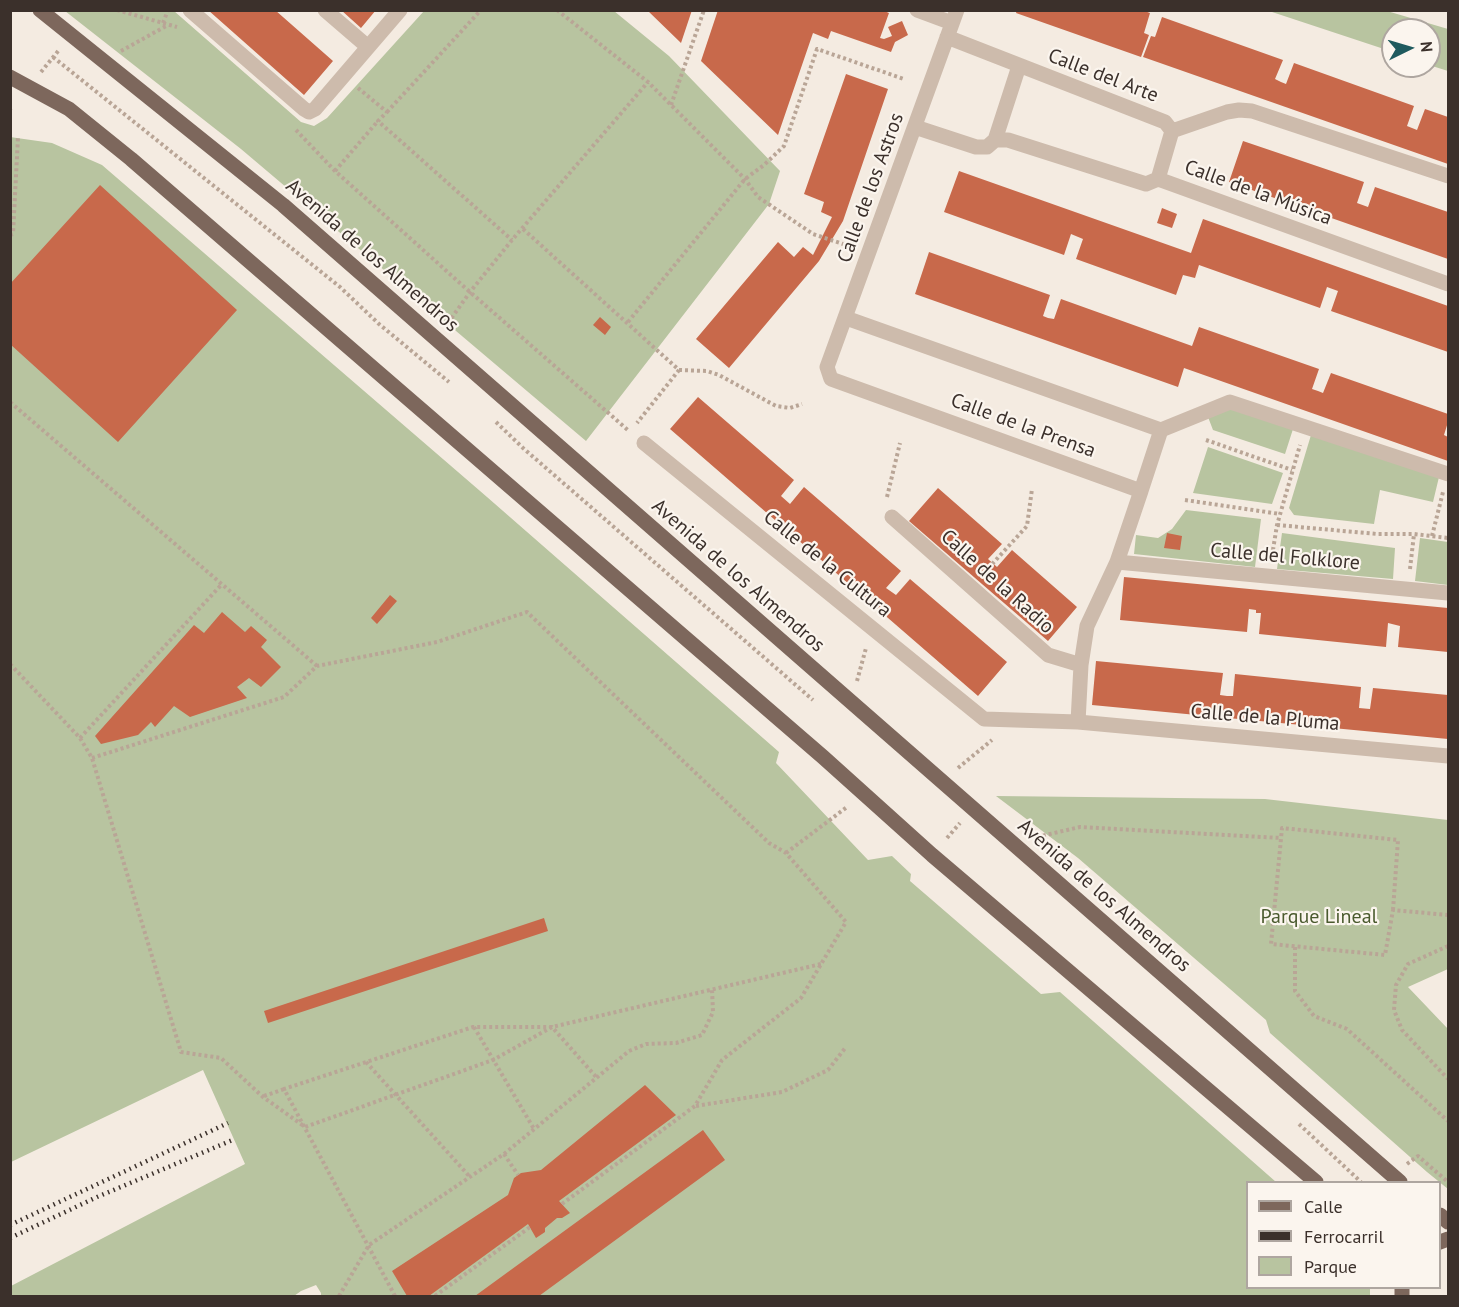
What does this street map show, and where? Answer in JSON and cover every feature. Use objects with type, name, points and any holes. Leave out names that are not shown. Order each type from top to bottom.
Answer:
[{"type":"main road","name":"Avenida de los Almendros","points":[[40,10],[283,206],[1399,1181]]},
{"type":"main road","points":[[10,77],[69,109],[131,159],[823,757],[932,855],[1315,1181]]},
{"type":"street","points":[[190,10],[309,111],[315,109],[400,10]]},
{"type":"street","points":[[325,10],[368,47]]},
{"type":"street","name":"Calle del Arte","points":[[917,10],[952,24],[1019,66],[1165,122],[1172,131]]},
{"type":"street","name":"Calle de los Astros","points":[[831,379],[827,367],[952,24]]},
{"type":"street","points":[[996,140],[1019,66]]},
{"type":"street","points":[[1158,179],[1172,131],[1239,110],[1252,111],[1449,176]]},
{"type":"street","name":"Calle de la Música","points":[[915,127],[976,147],[987,147],[996,140],[1008,140],[1146,184],[1158,179],[1449,284]]},
{"type":"street","points":[[846,318],[1161,430],[1230,402],[1448,474]]},
{"type":"street","name":"Calle de la Prensa","points":[[831,379],[1141,491]]},
{"type":"street","points":[[1078,722],[1081,665],[1087,626],[1118,562],[1161,430]]},
{"type":"street","name":"Calle de la Cultura","points":[[644,443],[984,718]]},
{"type":"street","name":"Calle de la Radio","points":[[892,517],[1048,655],[1081,665]]},
{"type":"street","name":"Calle del Folklore","points":[[1118,562],[1449,592]]},
{"type":"street","name":"Calle de la Pluma","points":[[984,718],[1078,722],[1449,756]]},
{"type":"path","points":[[117,10],[180,28]]},
{"type":"path","points":[[166,24],[168,10]]},
{"type":"path","points":[[335,171],[481,10]]},
{"type":"path","points":[[557,10],[648,82],[745,179],[758,197],[813,234],[843,244]]},
{"type":"path","points":[[671,105],[704,10]]},
{"type":"path","points":[[118,53],[166,24]]},
{"type":"path","points":[[30,86],[71,36]]},
{"type":"path","points":[[628,322],[745,179],[784,146],[817,49],[904,79]]},
{"type":"path","points":[[53,57],[340,287],[379,324],[458,389]]},
{"type":"path","points":[[343,76],[387,112]]},
{"type":"path","points":[[447,324],[512,240],[648,82]]},
{"type":"path","points":[[378,121],[512,240]]},
{"type":"path","points":[[288,122],[335,171],[644,443]]},
{"type":"path","points":[[10,235],[13,234],[18,137]]},
{"type":"path","points":[[523,228],[679,370],[707,370],[776,406],[790,408],[802,404]]},
{"type":"path","points":[[630,432],[679,370]]},
{"type":"path","points":[[10,402],[317,666]]},
{"type":"path","points":[[491,418],[819,705]]},
{"type":"path","points":[[1268,576],[1277,525],[1305,427]]},
{"type":"path","points":[[1206,440],[1292,470]]},
{"type":"path","points":[[892,517],[886,502],[900,443]]},
{"type":"path","points":[[1432,536],[1448,474]]},
{"type":"path","points":[[971,588],[1027,526],[1032,489]]},
{"type":"path","points":[[1185,500],[1280,514]]},
{"type":"path","points":[[1277,525],[1449,538]]},
{"type":"path","points":[[1408,589],[1414,534]]},
{"type":"path","points":[[80,738],[222,584]]},
{"type":"path","points":[[92,758],[284,697],[317,666],[437,642],[527,612],[769,843],[786,853],[846,922],[801,998],[722,1060],[695,1106],[562,1204]]},
{"type":"path","points":[[857,682],[872,627]]},
{"type":"path","points":[[10,664],[80,738],[92,758],[181,1052],[221,1058],[263,1097],[305,1127]]},
{"type":"path","points":[[956,769],[993,740]]},
{"type":"path","points":[[786,853],[848,807]]},
{"type":"path","points":[[950,818],[958,826]]},
{"type":"path","points":[[947,838],[964,818]]},
{"type":"path","points":[[1037,837],[1080,827],[1281,838]]},
{"type":"path","points":[[1282,828],[1398,840],[1393,910],[1385,955],[1271,944],[1282,828]]},
{"type":"path","points":[[1393,910],[1449,915]]},
{"type":"path","points":[[1449,946],[1408,964],[1396,985],[1394,1010],[1402,1030],[1449,1079]]},
{"type":"path","points":[[1295,947],[1295,991],[1314,1016],[1347,1029],[1449,1121]]},
{"type":"path","points":[[263,1097],[473,1027],[552,1027],[822,964]]},
{"type":"path","points":[[339,1296],[369,1245],[504,1154],[629,1051],[646,1044],[676,1043],[702,1035],[713,1011],[712,990]]},
{"type":"path","points":[[473,1027],[534,1129]]},
{"type":"path","points":[[305,1127],[493,1060],[552,1027]]},
{"type":"path","points":[[552,1027],[597,1078]]},
{"type":"path","points":[[695,1106],[782,1092],[828,1070],[846,1047]]},
{"type":"path","points":[[365,1062],[470,1177]]},
{"type":"path","points":[[284,1089],[369,1245],[394,1296]]},
{"type":"path","points":[[1296,1121],[1360,1181]]},
{"type":"path","points":[[504,1154],[518,1175]]},
{"type":"path","points":[[1410,1161],[1418,1156],[1449,1182]]},
{"type":"path","points":[[435,1296],[530,1227]]},
{"type":"green space","points":[[65,11],[174,11],[301,122],[314,126],[327,118],[424,11],[614,11],[669,56],[780,171],[769,204],[586,441],[241,149]]},
{"type":"green space","points":[[1269,11],[1387,11],[1411,18],[1381,18],[1381,48]]},
{"type":"green space","points":[[1441,27],[1448,29],[1448,71],[1441,69]]},
{"type":"green space","points":[[10,137],[52,143],[102,165],[779,752],[776,763],[868,860],[892,856],[911,874],[910,881],[1041,994],[1060,992],[1275,1181],[1246,1181],[1246,1289],[1370,1289],[1370,1296],[321,1296],[316,1285],[294,1296],[11,1296],[11,1286],[245,1164],[203,1070],[11,1162]]},
{"type":"green space","points":[[1231,408],[1293,429],[1285,454],[1213,430],[1208,417]]},
{"type":"green space","points":[[1311,435],[1439,477],[1433,502],[1380,490],[1374,524],[1294,515],[1289,508]]},
{"type":"green space","points":[[1208,447],[1283,473],[1272,504],[1193,493]]},
{"type":"green space","points":[[1186,510],[1261,519],[1255,567],[1134,554],[1136,535],[1158,538],[1172,529]]},
{"type":"green space","points":[[1282,533],[1395,548],[1393,579],[1277,569]]},
{"type":"green space","points":[[1420,538],[1448,542],[1448,585],[1415,581]]},
{"type":"green space","name":"Parque Lineal","points":[[996,796],[1265,799],[1448,820],[1448,969],[1408,987],[1448,1029],[1448,1189],[1270,1033],[1266,1020],[1078,858]]},
{"type":"building","points":[[208,10],[275,10],[333,61],[304,95]]},
{"type":"building","points":[[341,10],[376,10],[361,28]]},
{"type":"building","points":[[647,10],[692,10],[681,43]]},
{"type":"building","points":[[718,10],[882,10],[889,13],[880,38],[892,36],[888,27],[902,21],[908,35],[895,42],[891,52],[831,31],[828,39],[813,33],[778,135],[701,61]]},
{"type":"building","points":[[1017,10],[1142,10],[1150,13],[1144,33],[1149,35],[1141,57],[1016,13]]},
{"type":"building","points":[[1162,17],[1283,60],[1275,79],[1286,84],[1294,63],[1414,106],[1407,126],[1417,130],[1425,109],[1448,117],[1448,164],[1143,57],[1151,36],[1155,37]]},
{"type":"building","points":[[846,74],[888,89],[843,221],[819,261],[729,368],[696,339],[778,242],[794,257],[803,247],[813,255],[832,217],[821,212],[824,202],[804,194]]},
{"type":"building","points":[[1243,141],[1364,182],[1357,203],[1368,207],[1375,187],[1448,212],[1448,259],[1229,182]]},
{"type":"building","points":[[959,171],[1191,253],[1203,219],[1448,306],[1448,352],[1331,311],[1338,291],[1327,287],[1320,308],[1199,265],[1195,278],[1183,275],[1176,295],[1076,259],[1083,239],[1071,234],[1064,255],[944,212]]},
{"type":"building","points":[[100,185],[237,310],[118,442],[10,344],[10,284]]},
{"type":"building","points":[[1162,208],[1177,214],[1172,228],[1157,223]]},
{"type":"building","points":[[929,252],[1050,295],[1043,316],[1048,318],[1054,319],[1061,299],[1192,346],[1199,327],[1319,369],[1312,389],[1323,393],[1331,373],[1448,414],[1444,435],[1448,437],[1448,461],[1184,368],[1178,387],[915,294]]},
{"type":"building","points":[[600,317],[611,327],[605,335],[593,325]]},
{"type":"building","points":[[698,397],[794,480],[781,496],[790,504],[804,487],[901,571],[886,588],[896,595],[910,579],[1007,662],[978,696],[670,429]]},
{"type":"building","points":[[938,488],[1002,544],[988,559],[997,567],[1012,550],[1077,607],[1048,641],[909,521]]},
{"type":"building","points":[[1167,533],[1182,536],[1180,550],[1164,548]]},
{"type":"building","points":[[1124,577],[1448,608],[1448,652],[1398,647],[1400,626],[1388,623],[1386,647],[1259,634],[1261,613],[1249,609],[1247,632],[1120,620]]},
{"type":"building","points":[[390,595],[397,601],[377,624],[371,618]]},
{"type":"building","points":[[222,612],[245,632],[251,626],[267,640],[261,647],[281,667],[261,687],[249,678],[237,687],[247,698],[190,717],[174,706],[155,727],[151,722],[138,735],[101,744],[95,736],[194,625],[204,633]]},
{"type":"building","points":[[1096,661],[1223,673],[1220,695],[1227,696],[1233,696],[1235,674],[1361,687],[1359,708],[1370,709],[1373,688],[1448,695],[1448,739],[1092,705]]},
{"type":"building","points":[[544,918],[548,931],[268,1023],[264,1011]]},
{"type":"building","points":[[645,1085],[676,1115],[559,1201],[570,1213],[557,1218],[545,1228],[545,1232],[536,1238],[528,1224],[429,1296],[407,1296],[392,1271],[508,1195],[514,1178],[521,1173],[541,1170]]},
{"type":"building","points":[[703,1130],[725,1160],[539,1296],[475,1296]]},
{"type":"railway","points":[[10,1225],[228,1123]]},
{"type":"railway","points":[[10,1238],[97,1197],[235,1139]]}]
